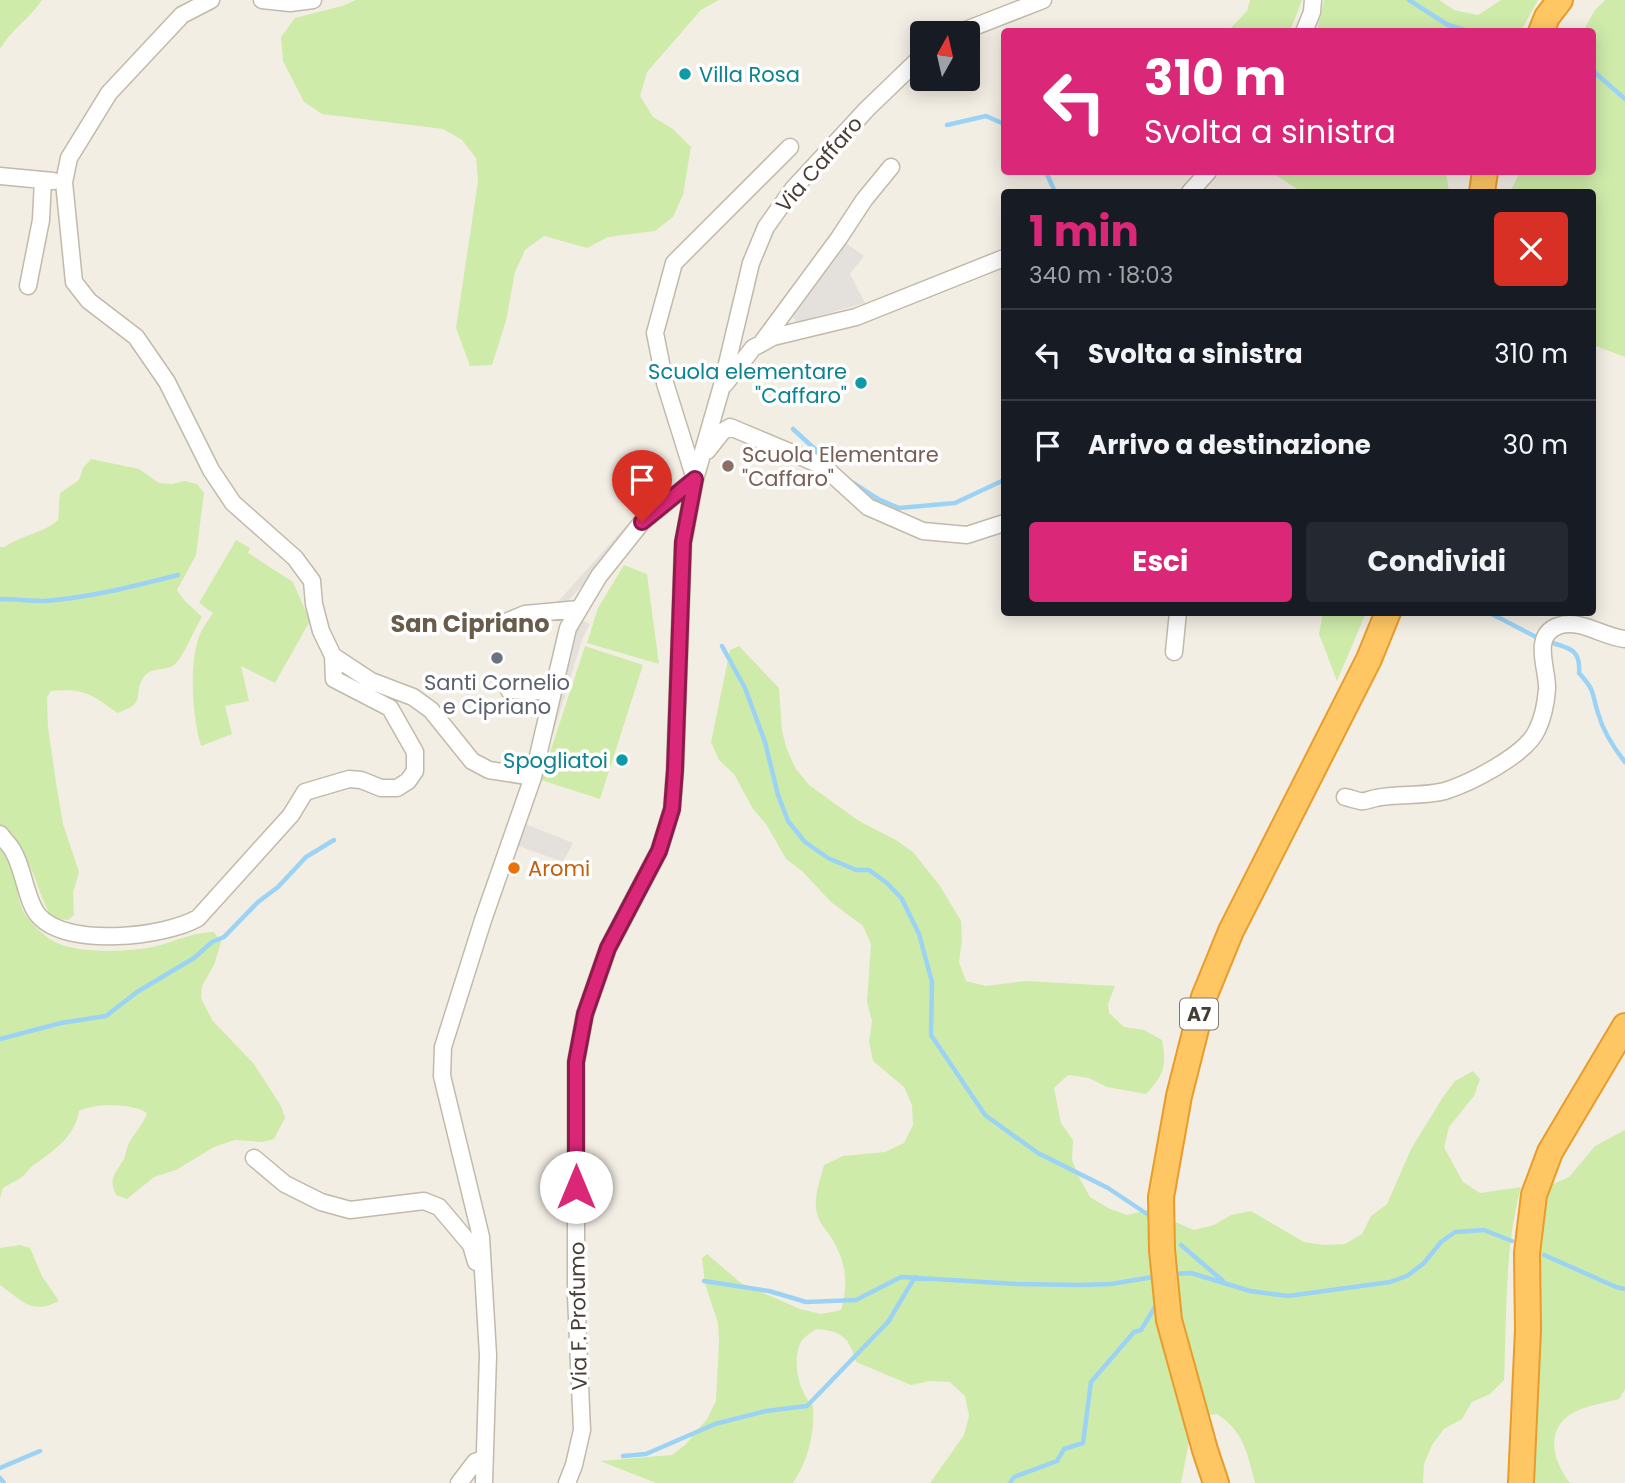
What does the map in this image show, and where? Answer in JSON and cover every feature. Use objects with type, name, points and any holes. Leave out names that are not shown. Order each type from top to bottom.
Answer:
[{"type":"highway","points":[[1543,28],[1560,0]]},
{"type":"highway","name":"A7","points":[[1216,1483],[1169,1320],[1162,1250],[1161,1197],[1179,1096],[1204,997],[1231,931],[1370,659],[1386,616]]},
{"type":"highway","points":[[1521,1483],[1528,1330],[1527,1253],[1534,1195],[1550,1152],[1625,1026]]},
{"type":"street","points":[[0,834],[14,852],[37,915],[54,929],[81,936],[152,933],[185,926],[198,918],[291,815],[305,792],[349,779],[361,780],[381,788],[397,788],[408,781],[415,771],[415,752],[390,708],[334,679],[333,656],[321,631],[314,604],[312,581],[295,558],[233,503],[211,470],[167,382],[136,337],[89,301],[74,282],[64,182],[69,158],[108,93],[182,15],[211,0]]},
{"type":"street","points":[[262,0],[290,3],[313,0]]},
{"type":"street","points":[[980,24],[1043,0]]},
{"type":"street","points":[[1306,28],[1313,0]]},
{"type":"street","name":"Via Caffaro","points":[[694,487],[721,389],[751,262],[766,227],[793,189],[867,109],[910,68]]},
{"type":"street","points":[[484,1483],[488,1355],[481,1237],[449,1108],[441,1063],[443,1047],[483,920],[533,777],[568,628],[599,576],[642,522],[694,487],[665,383],[655,333],[674,263],[790,146]]},
{"type":"street","points":[[761,343],[864,200],[891,167]]},
{"type":"street","points":[[1193,189],[1205,175]]},
{"type":"street","points":[[0,176],[64,182]]},
{"type":"street","points":[[28,286],[41,220],[43,180]]},
{"type":"street","points":[[721,389],[753,348],[761,343],[786,332],[856,317],[1001,259]]},
{"type":"street","points":[[701,459],[722,432],[730,427],[824,466],[868,507],[923,531],[967,535],[1001,524]]},
{"type":"street","name":"Via F. Profumo","points":[[567,1483],[582,1430],[576,1296],[576,1062],[585,1014],[608,948],[659,851],[672,809],[683,542],[694,487]]},
{"type":"street","points":[[300,593],[314,604]]},
{"type":"street","points":[[501,624],[525,614],[579,609]]},
{"type":"street","points":[[1174,652],[1178,616]]},
{"type":"street","points":[[1345,797],[1363,802],[1376,798],[1445,791],[1485,772],[1520,751],[1531,742],[1538,729],[1547,690],[1541,651],[1545,637],[1556,627],[1572,625],[1625,639]]},
{"type":"street","points":[[333,656],[371,681],[413,697],[431,710],[472,761],[489,770],[533,777]]},
{"type":"street","points":[[509,690],[553,692]]},
{"type":"street","points":[[254,1158],[285,1184],[321,1202],[350,1210],[424,1201],[439,1206],[471,1245],[483,1285]]},
{"type":"street","points":[[459,1483],[475,1462],[483,1458]]},
{"type":"green space","points":[[0,0],[42,0],[0,49]]},
{"type":"green space","points":[[356,0],[719,0],[701,10],[647,72],[640,96],[653,117],[673,129],[691,147],[683,195],[673,217],[655,231],[608,237],[587,248],[544,236],[525,250],[515,272],[506,321],[492,365],[470,366],[456,328],[478,181],[476,158],[462,140],[443,129],[322,114],[304,102],[283,61],[281,37],[295,18]]},
{"type":"green space","points":[[1250,0],[1302,0],[1291,28],[1231,28],[1247,11]]},
{"type":"green space","points":[[1324,0],[1439,0],[1454,10],[1478,15],[1501,0],[1538,0],[1523,28],[1318,28]]},
{"type":"green space","points":[[1605,0],[1625,0],[1625,357],[1596,346],[1596,189],[1512,189],[1518,175],[1596,175],[1596,28],[1585,28],[1595,10]]},
{"type":"green space","points":[[1276,175],[1446,175],[1449,189],[1297,189]]},
{"type":"green space","points":[[91,459],[139,469],[159,483],[185,481],[197,484],[204,493],[196,555],[177,590],[202,617],[178,661],[170,667],[147,674],[140,683],[137,701],[127,709],[117,713],[94,697],[71,690],[51,691],[47,697],[48,727],[63,824],[79,872],[73,893],[74,915],[68,920],[53,918],[27,861],[0,825],[0,547],[5,547],[58,520],[60,493],[79,480],[83,468]]},
{"type":"green space","points":[[236,540],[250,548],[248,553],[293,582],[310,621],[275,683],[241,666],[249,701],[225,706],[232,734],[201,746],[195,719],[194,657],[201,632],[213,613],[199,603]]},
{"type":"green space","points":[[624,565],[647,574],[659,664],[587,643],[598,608]]},
{"type":"green space","points":[[1322,616],[1365,616],[1337,681],[1319,634]]},
{"type":"green space","points":[[585,646],[643,665],[600,799],[541,780]]},
{"type":"green space","points":[[739,646],[779,688],[782,731],[787,750],[796,769],[809,785],[859,821],[913,852],[940,886],[961,921],[959,962],[966,981],[986,986],[1026,981],[1115,986],[1108,1004],[1109,1013],[1124,1027],[1144,1030],[1162,1040],[1163,1070],[1146,1094],[1107,1087],[1089,1078],[1068,1075],[1054,1088],[1061,1123],[1073,1140],[1072,1160],[1080,1179],[1090,1197],[1108,1208],[1127,1215],[1147,1210],[1194,1230],[1214,1225],[1231,1215],[1251,1211],[1304,1242],[1345,1244],[1362,1234],[1371,1216],[1387,1204],[1411,1149],[1455,1081],[1473,1071],[1480,1079],[1474,1096],[1449,1127],[1444,1147],[1463,1182],[1480,1193],[1521,1187],[1509,1258],[1504,1380],[1490,1394],[1472,1402],[1462,1419],[1444,1429],[1432,1445],[1424,1464],[1423,1483],[1255,1483],[1247,1452],[1239,1436],[1217,1414],[1185,1418],[1190,1436],[1181,1483],[930,1483],[964,1435],[969,1416],[965,1396],[950,1382],[930,1381],[911,1385],[856,1362],[843,1337],[832,1331],[816,1329],[803,1340],[798,1352],[798,1377],[804,1394],[813,1406],[813,1416],[812,1436],[793,1483],[656,1483],[600,1461],[672,1455],[686,1444],[707,1419],[716,1401],[719,1342],[718,1323],[705,1284],[702,1258],[707,1254],[741,1283],[800,1309],[821,1314],[841,1310],[845,1291],[843,1264],[836,1246],[820,1221],[816,1206],[824,1165],[843,1156],[885,1152],[904,1143],[913,1125],[912,1105],[904,1087],[873,1061],[869,1041],[872,1021],[867,1002],[871,944],[863,926],[831,902],[802,871],[786,859],[734,774],[719,760],[711,742],[730,650]]},
{"type":"green space","points":[[0,848],[11,865],[27,917],[47,937],[65,946],[105,951],[134,950],[199,933],[214,932],[221,942],[214,965],[202,986],[201,998],[212,1020],[254,1064],[281,1106],[285,1118],[274,1139],[262,1142],[235,1140],[214,1147],[176,1170],[154,1177],[127,1199],[116,1195],[113,1180],[128,1145],[147,1113],[133,1107],[114,1105],[86,1108],[79,1111],[68,1136],[22,1177],[3,1188],[0,1198]]},
{"type":"green space","points":[[1625,1130],[1625,1389],[1619,1399],[1576,1411],[1557,1429],[1554,1447],[1556,1457],[1570,1483],[1530,1483],[1538,1238],[1551,1185],[1569,1177],[1595,1146]]},
{"type":"green space","points":[[20,1245],[30,1248],[42,1276],[59,1301],[41,1307],[34,1306],[21,1301],[0,1285],[0,1248]]},
{"type":"shaded area","points":[[839,238],[864,256],[850,274],[865,303],[796,322],[790,312]]},
{"type":"shaded area","points":[[654,495],[659,499],[564,606],[553,607]]},
{"type":"shaded area","points":[[581,620],[590,624],[583,637],[553,734],[551,728],[564,683],[560,675]]},
{"type":"shaded area","points":[[523,823],[573,843],[563,862],[516,845]]},
{"type":"waterway","points":[[1409,0],[1448,25],[1458,28]]},
{"type":"waterway","points":[[1596,74],[1625,99]]},
{"type":"waterway","points":[[947,125],[986,116],[1001,123]]},
{"type":"waterway","points":[[1047,175],[1054,189]]},
{"type":"waterway","points":[[793,429],[850,481],[878,499],[899,508],[955,503],[1001,481]]},
{"type":"waterway","points":[[0,599],[44,601],[77,597],[178,575]]},
{"type":"waterway","points":[[1496,616],[1540,639]]},
{"type":"waterway","points":[[1549,642],[1568,648],[1576,654],[1579,673],[1591,688],[1603,726],[1625,762]]},
{"type":"waterway","points":[[722,646],[745,688],[765,742],[778,795],[788,821],[805,842],[828,858],[856,870],[869,870],[887,883],[902,899],[919,934],[932,982],[931,1035],[985,1115],[1038,1153],[1108,1188],[1153,1218]]},
{"type":"waterway","points":[[0,1039],[61,1023],[106,1016],[137,992],[194,958],[212,942],[224,937],[306,857],[334,840]]},
{"type":"waterway","points":[[1175,1274],[1191,1273],[1250,1291],[1288,1296],[1390,1282],[1407,1276],[1455,1232],[1484,1230],[1512,1241]]},
{"type":"waterway","points":[[1181,1245],[1223,1281]]},
{"type":"waterway","points":[[1544,1255],[1625,1289]]},
{"type":"waterway","points":[[704,1281],[769,1291],[806,1302],[856,1300],[901,1277],[1080,1285],[1111,1284],[1153,1277]]},
{"type":"waterway","points":[[623,1456],[646,1454],[715,1424],[766,1411],[807,1406],[888,1322],[915,1277]]},
{"type":"waterway","points":[[1010,1483],[1014,1477],[1057,1461],[1064,1449],[1083,1443],[1091,1382],[1134,1332],[1141,1330],[1158,1302]]},
{"type":"waterway","points":[[0,1468],[40,1451]]},
{"type":"waterway","points":[[0,1478],[4,1483]]},
{"type":"place","name":"Villa Rosa","points":[[685,74]]},
{"type":"place","name":"Scuola elementare \"Caffaro\"","points":[[861,383]]},
{"type":"place","name":"Scuola Elementare \"Caffaro\"","points":[[728,466]]},
{"type":"place","name":"Santi Cornelio e Cipriano","points":[[497,658]]},
{"type":"place","name":"Spogliatoi","points":[[622,760]]},
{"type":"place","name":"Aromi","points":[[514,868]]},
{"type":"district","name":"San Cipriano","points":[[470,623]]},
{"type":"route","points":[[576,1187],[576,1062],[585,1014],[608,948],[659,851],[672,809],[683,542],[695,479],[642,522]]}]
